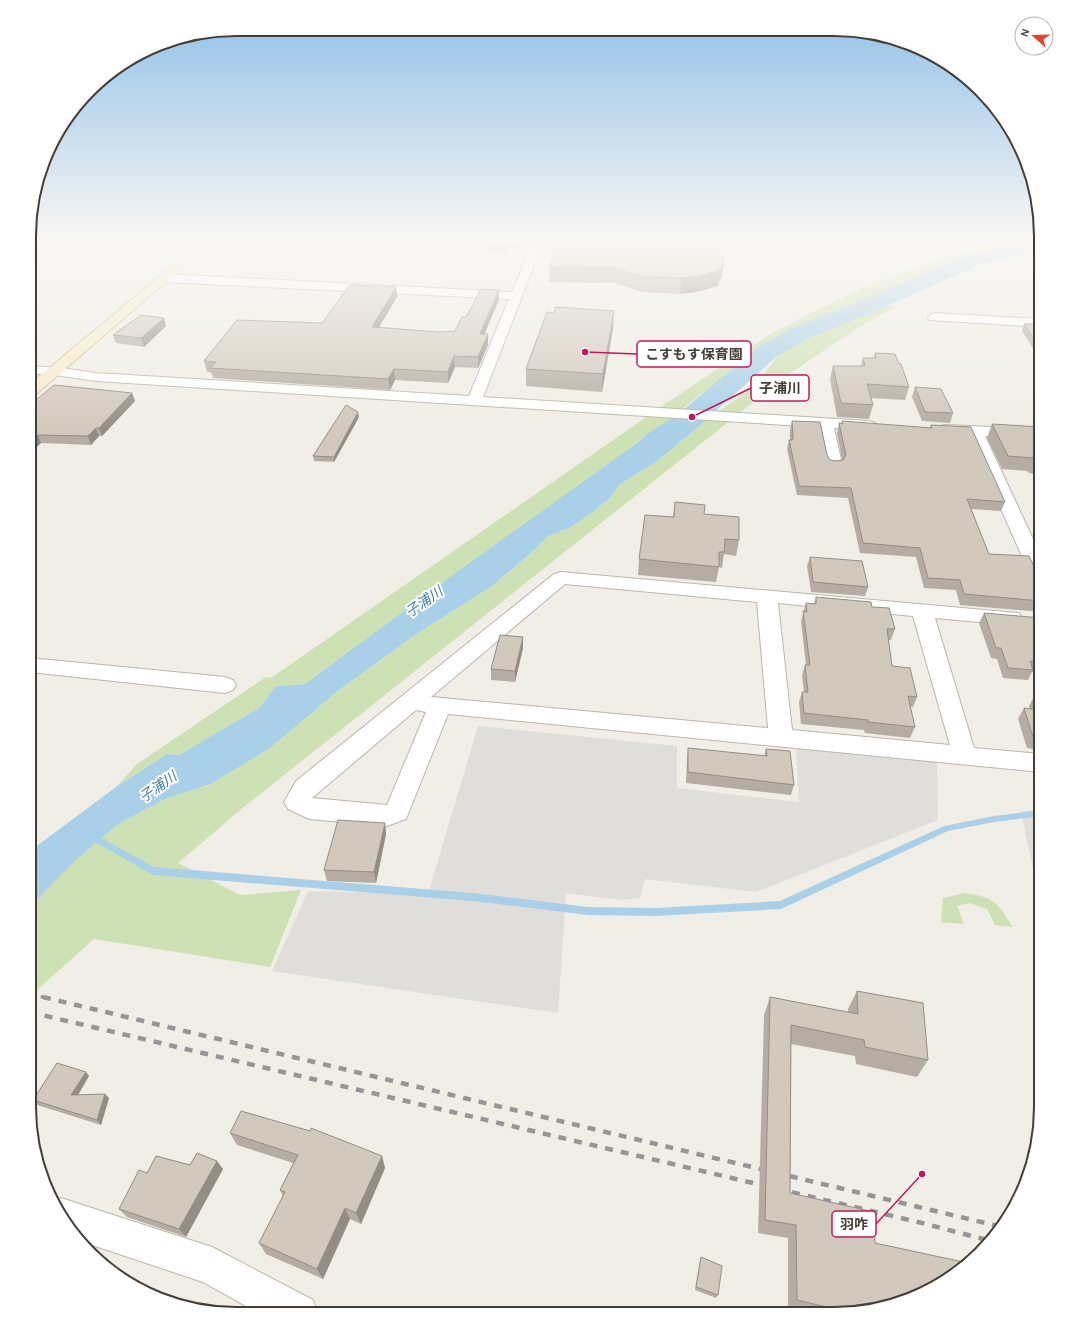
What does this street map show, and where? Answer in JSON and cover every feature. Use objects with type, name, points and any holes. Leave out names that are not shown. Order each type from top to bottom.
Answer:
[{"type":"main road","points":[[36,387],[132,305]]},
{"type":"street","points":[[474,401],[512,305]]},
{"type":"street","points":[[934,317],[1034,323]]},
{"type":"street","points":[[36,370],[54,371],[96,377],[825,424],[880,426]]},
{"type":"street","points":[[825,424],[834,464]]},
{"type":"street","points":[[928,429],[1034,434]]},
{"type":"street","points":[[975,431],[1034,562]]},
{"type":"street","points":[[440,705],[397,812],[387,816],[309,809],[297,802],[305,788],[561,578],[1033,620]]},
{"type":"street","points":[[767,596],[781,737]]},
{"type":"street","points":[[922,610],[966,756]]},
{"type":"street","points":[[36,666],[225,685]]},
{"type":"street","points":[[407,704],[440,705],[1034,762]]},
{"type":"street","points":[[71,1219],[212,1266],[285,1307]]},
{"type":"green space","points":[[828,305],[861,305],[852,309],[835,313],[787,334],[745,362],[697,397],[650,436],[443,582],[305,684],[276,686],[259,708],[179,755],[167,754],[116,787],[137,764],[266,677],[271,678],[665,404],[767,336]]},
{"type":"green space","points":[[898,305],[855,330],[786,376],[239,811],[178,863],[240,895],[301,890],[270,967],[94,939],[36,991],[36,901],[76,860],[118,824],[165,799],[211,784],[270,748],[339,690],[415,635],[492,586],[530,554],[548,536],[571,527],[593,512],[611,497],[619,485],[657,461],[709,418],[749,390],[760,379],[776,358],[790,346],[808,335],[886,306]]},
{"type":"green space","points":[[964,893],[982,896],[994,902],[1013,927],[995,925],[987,909],[969,903],[957,906],[964,924],[941,922],[943,898]]},
{"type":"shaded area","points":[[478,726],[677,746],[677,788],[799,802],[796,747],[937,762],[938,820],[756,892],[645,879],[640,898],[620,900],[566,893],[558,1013],[272,971],[308,891],[428,894]]},
{"type":"shaded area","points":[[1034,810],[1034,874],[1021,812]]},
{"type":"water","points":[[675,416],[709,418],[657,461],[619,485],[611,497],[593,512],[571,527],[548,536],[530,554],[492,586],[415,635],[339,690],[270,748],[211,784],[165,799],[118,824],[76,860],[36,901],[36,847],[116,787],[167,754],[179,755],[259,708],[276,686],[305,684],[443,582]]},
{"type":"building","points":[[336,305],[385,305],[372,327],[440,332],[455,331],[462,317],[466,317],[473,305],[493,305],[480,334],[488,334],[478,357],[454,356],[448,372],[394,369],[388,379],[210,368],[216,362],[204,361],[237,320],[322,323]]},
{"type":"building","points":[[556,307],[614,311],[603,374],[526,369],[547,312],[554,313]]},
{"type":"building","points":[[141,315],[164,318],[141,338],[113,335]]},
{"type":"building","points":[[1024,324],[1034,324],[1034,339]]},
{"type":"building","points":[[875,353],[895,354],[899,364],[901,364],[909,387],[867,384],[873,405],[841,403],[833,366],[865,366],[863,358],[876,358]]},
{"type":"building","points":[[54,385],[132,393],[99,428],[96,428],[88,436],[38,435],[36,437],[36,400]]},
{"type":"building","points":[[915,387],[941,389],[953,413],[925,412]]},
{"type":"building","points":[[346,405],[358,412],[334,457],[313,456]]},
{"type":"building","points":[[792,421],[820,422],[827,455],[830,460],[836,461],[843,460],[846,455],[839,423],[843,424],[842,421],[932,428],[931,425],[971,427],[1005,502],[967,499],[989,554],[1029,556],[1034,566],[1034,600],[964,594],[960,580],[928,578],[920,548],[863,543],[851,488],[799,486],[789,440],[792,440]]},
{"type":"building","points":[[992,424],[1034,427],[1034,460],[1033,458],[1008,456]]},
{"type":"building","points":[[675,502],[705,505],[704,514],[739,517],[739,540],[725,539],[724,552],[719,552],[719,567],[639,559],[645,515],[674,517]]},
{"type":"building","points":[[810,557],[862,561],[868,587],[813,582]]},
{"type":"building","points":[[816,597],[871,602],[872,607],[889,608],[895,629],[887,629],[892,666],[910,668],[917,697],[908,696],[915,727],[804,713],[802,692],[808,692],[805,665],[810,665],[803,611],[807,612],[806,603],[816,604]]},
{"type":"building","points":[[984,613],[1034,617],[1034,661],[1030,661],[1033,670],[1008,668],[1001,648],[996,648]]},
{"type":"building","points":[[500,635],[523,637],[515,671],[491,669]]},
{"type":"building","points":[[1024,708],[1034,709],[1034,737],[1033,737]]},
{"type":"building","points":[[688,748],[767,756],[766,749],[790,751],[794,785],[688,772]]},
{"type":"building","points":[[338,820],[385,823],[374,872],[324,870]]},
{"type":"building","points":[[857,991],[923,1003],[928,1060],[865,1047],[864,1040],[791,1025],[790,1193],[874,1212],[875,1243],[961,1261],[934,1280],[911,1292],[873,1303],[847,1307],[827,1307],[797,1300],[796,1225],[765,1220],[770,997],[858,1014]]},
{"type":"building","points":[[57,1063],[86,1072],[71,1095],[105,1094],[97,1120],[36,1101],[36,1095]]},
{"type":"building","points":[[241,1111],[310,1131],[311,1128],[382,1156],[356,1213],[345,1208],[317,1269],[259,1243],[285,1192],[280,1190],[298,1155],[230,1133]]},
{"type":"building","points":[[197,1153],[217,1161],[179,1229],[119,1209],[139,1170],[147,1173],[156,1156],[190,1165]]},
{"type":"building","points":[[701,1257],[722,1266],[718,1295],[696,1287]]},
{"type":"waterway","name":"子浦川","points":[[654,443],[692,417],[767,352],[800,333],[871,305]]},
{"type":"waterway","points":[[91,836],[153,871],[472,897],[588,911],[657,912],[781,905],[947,828],[994,819],[1034,814]]},
{"type":"railway","points":[[36,996],[47,998]]},
{"type":"railway","points":[[43,997],[995,1225]]},
{"type":"railway","points":[[36,1014],[918,1222],[984,1239]]},
{"type":"place","name":"こすもす保育園","points":[[585,352]]},
{"type":"place","name":"子浦川","points":[[692,417]]},
{"type":"place","name":"羽咋","points":[[922,1174]]}]
